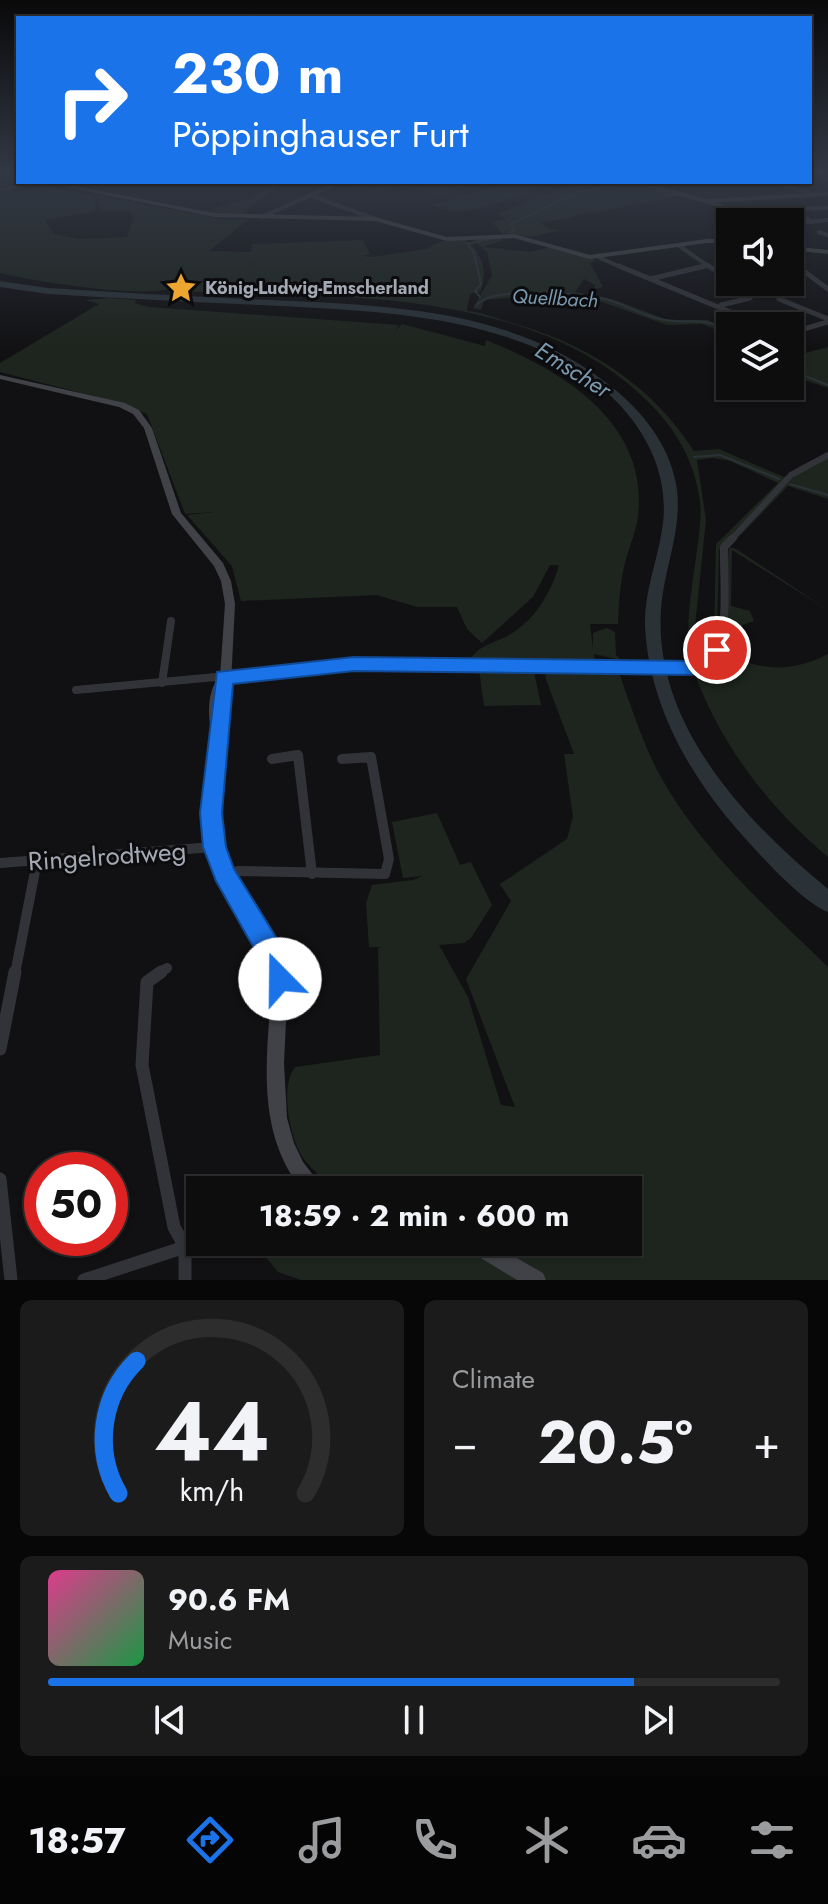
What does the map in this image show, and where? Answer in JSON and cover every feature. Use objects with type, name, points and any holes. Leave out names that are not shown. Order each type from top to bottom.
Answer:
[{"type":"main road","points":[[418,232],[442,239],[514,236],[598,257],[716,242]]},
{"type":"main road","points":[[804,249],[828,252]]},
{"type":"main road","points":[[0,377],[122,405],[142,418],[177,514],[219,565],[226,581],[230,604],[220,743],[211,813],[214,847],[224,874],[276,963],[280,979],[276,1102],[281,1138],[299,1176]]},
{"type":"main road","points":[[495,1256],[536,1280]]},
{"type":"street","points":[[819,232],[828,235]]},
{"type":"street","points":[[678,245],[716,271]]},
{"type":"street","points":[[598,257],[733,312]]},
{"type":"street","points":[[650,279],[707,265]]},
{"type":"street","points":[[804,271],[828,289]]},
{"type":"street","points":[[720,306],[750,298],[748,296]]},
{"type":"street","points":[[779,299],[828,321]]},
{"type":"street","points":[[804,329],[828,321]]},
{"type":"street","points":[[76,690],[354,664],[675,667],[704,664],[717,650],[724,547],[791,475],[828,455]]},
{"type":"street","points":[[162,683],[171,621]]},
{"type":"street","points":[[272,759],[298,755],[312,874]]},
{"type":"street","points":[[224,874],[239,871],[379,876],[389,870],[371,757],[342,759]]},
{"type":"street","name":"Ringelrodtweg","points":[[0,863],[214,847]]},
{"type":"street","points":[[0,1049],[37,861]]},
{"type":"street","points":[[167,968],[147,982],[142,1065],[174,1227],[185,1247],[185,1280]]},
{"type":"street","points":[[0,1179],[11,1280]]},
{"type":"street","points":[[84,1280],[185,1247]]},
{"type":"shaded area","points":[[0,232],[53,232],[78,239],[127,237],[129,232],[233,232],[209,251],[251,252],[252,244],[363,240],[370,254],[363,256],[372,257],[426,249],[442,241],[466,240],[480,257],[484,271],[483,285],[480,292],[470,294],[467,311],[537,331],[590,354],[637,386],[677,427],[694,451],[719,449],[784,477],[796,470],[719,550],[717,632],[709,656],[696,662],[690,649],[688,632],[700,518],[700,502],[693,472],[674,432],[655,409],[596,361],[543,334],[484,316],[422,304],[296,294],[176,291],[179,289],[176,286],[163,290],[118,291],[0,273]],"holes":[[[713,458],[730,461],[778,483],[716,544],[714,640],[706,657],[701,658],[695,626],[706,520],[697,460]]]},
{"type":"shaded area","points":[[501,232],[554,232],[532,237]]},
{"type":"shaded area","points":[[503,236],[502,241],[482,247],[530,252],[551,247],[596,260],[590,263],[603,287],[595,289],[595,285],[584,279],[575,292],[612,299],[668,320],[708,320],[716,324],[716,330],[702,324],[667,325],[602,302],[518,297],[484,300],[481,310],[473,308],[492,275],[487,252],[472,239]]},
{"type":"shaded area","points":[[85,300],[136,300],[135,303],[149,307],[399,325],[395,331],[402,324],[485,346],[486,340],[515,352],[570,384],[615,427],[629,453],[638,483],[638,516],[623,571],[618,624],[590,624],[593,650],[593,633],[607,628],[615,632],[616,655],[621,660],[594,654],[595,663],[475,661],[471,658],[481,648],[513,632],[531,617],[551,587],[559,565],[550,565],[533,597],[482,643],[467,629],[457,607],[417,607],[377,595],[241,601],[232,566],[187,515],[214,512],[185,514],[147,414],[116,402],[0,372],[0,363],[99,304]]},
{"type":"shaded area","points":[[828,347],[828,388],[804,380],[804,353]]},
{"type":"shaded area","points":[[828,456],[828,499],[788,486],[734,542],[790,478]]},
{"type":"shaded area","points":[[729,547],[828,610],[732,550],[731,606],[750,611],[754,621],[735,628],[730,656],[755,665],[779,667],[803,664],[828,654],[828,857],[786,818],[750,775],[719,727],[695,675],[696,671],[711,666],[719,655]]},
{"type":"shaded area","points":[[549,667],[618,670],[656,768],[691,823],[734,874],[828,967],[828,1280],[301,1280],[278,1272],[265,1256],[642,1256],[642,1176],[321,1176],[300,1153],[292,1133],[287,1097],[290,1076],[295,1067],[380,1055],[378,948],[382,947],[369,947],[366,903],[372,885],[422,876],[403,878],[392,822],[437,813],[460,865],[471,862],[492,905],[471,938],[464,943],[439,945],[468,997],[501,1105],[515,1107],[466,979],[511,901],[500,884],[567,839],[573,817],[564,754],[574,754],[545,677]]},
{"type":"shaded area","points":[[479,669],[534,672],[541,705],[484,706]]},
{"type":"waterway","points":[[480,297],[475,291],[481,284],[474,253],[468,244],[497,237]]},
{"type":"waterway","name":"Emscher","points":[[0,284],[48,291],[400,311],[500,331],[546,349],[589,373],[637,417],[658,449],[670,485],[671,514],[653,624],[658,666],[670,706],[688,745],[710,781],[737,815],[796,876],[828,902]]},
{"type":"waterway","name":"Quellbach","points":[[476,306],[484,300],[515,293],[573,294],[609,300],[657,318],[716,325]]},
{"type":"waterway","name":"Quellbach","points":[[804,376],[828,385]]},
{"type":"waterway","points":[[694,457],[720,455],[779,479]]},
{"type":"waterway","points":[[790,484],[828,495]]},
{"type":"place","name":"König-Ludwig-Emscherland","points":[[181,288]]},
{"type":"route","points":[[280,979],[276,963],[224,874],[214,847],[211,813],[224,703],[223,677],[354,664],[500,663],[692,668],[712,659],[717,650]]}]
